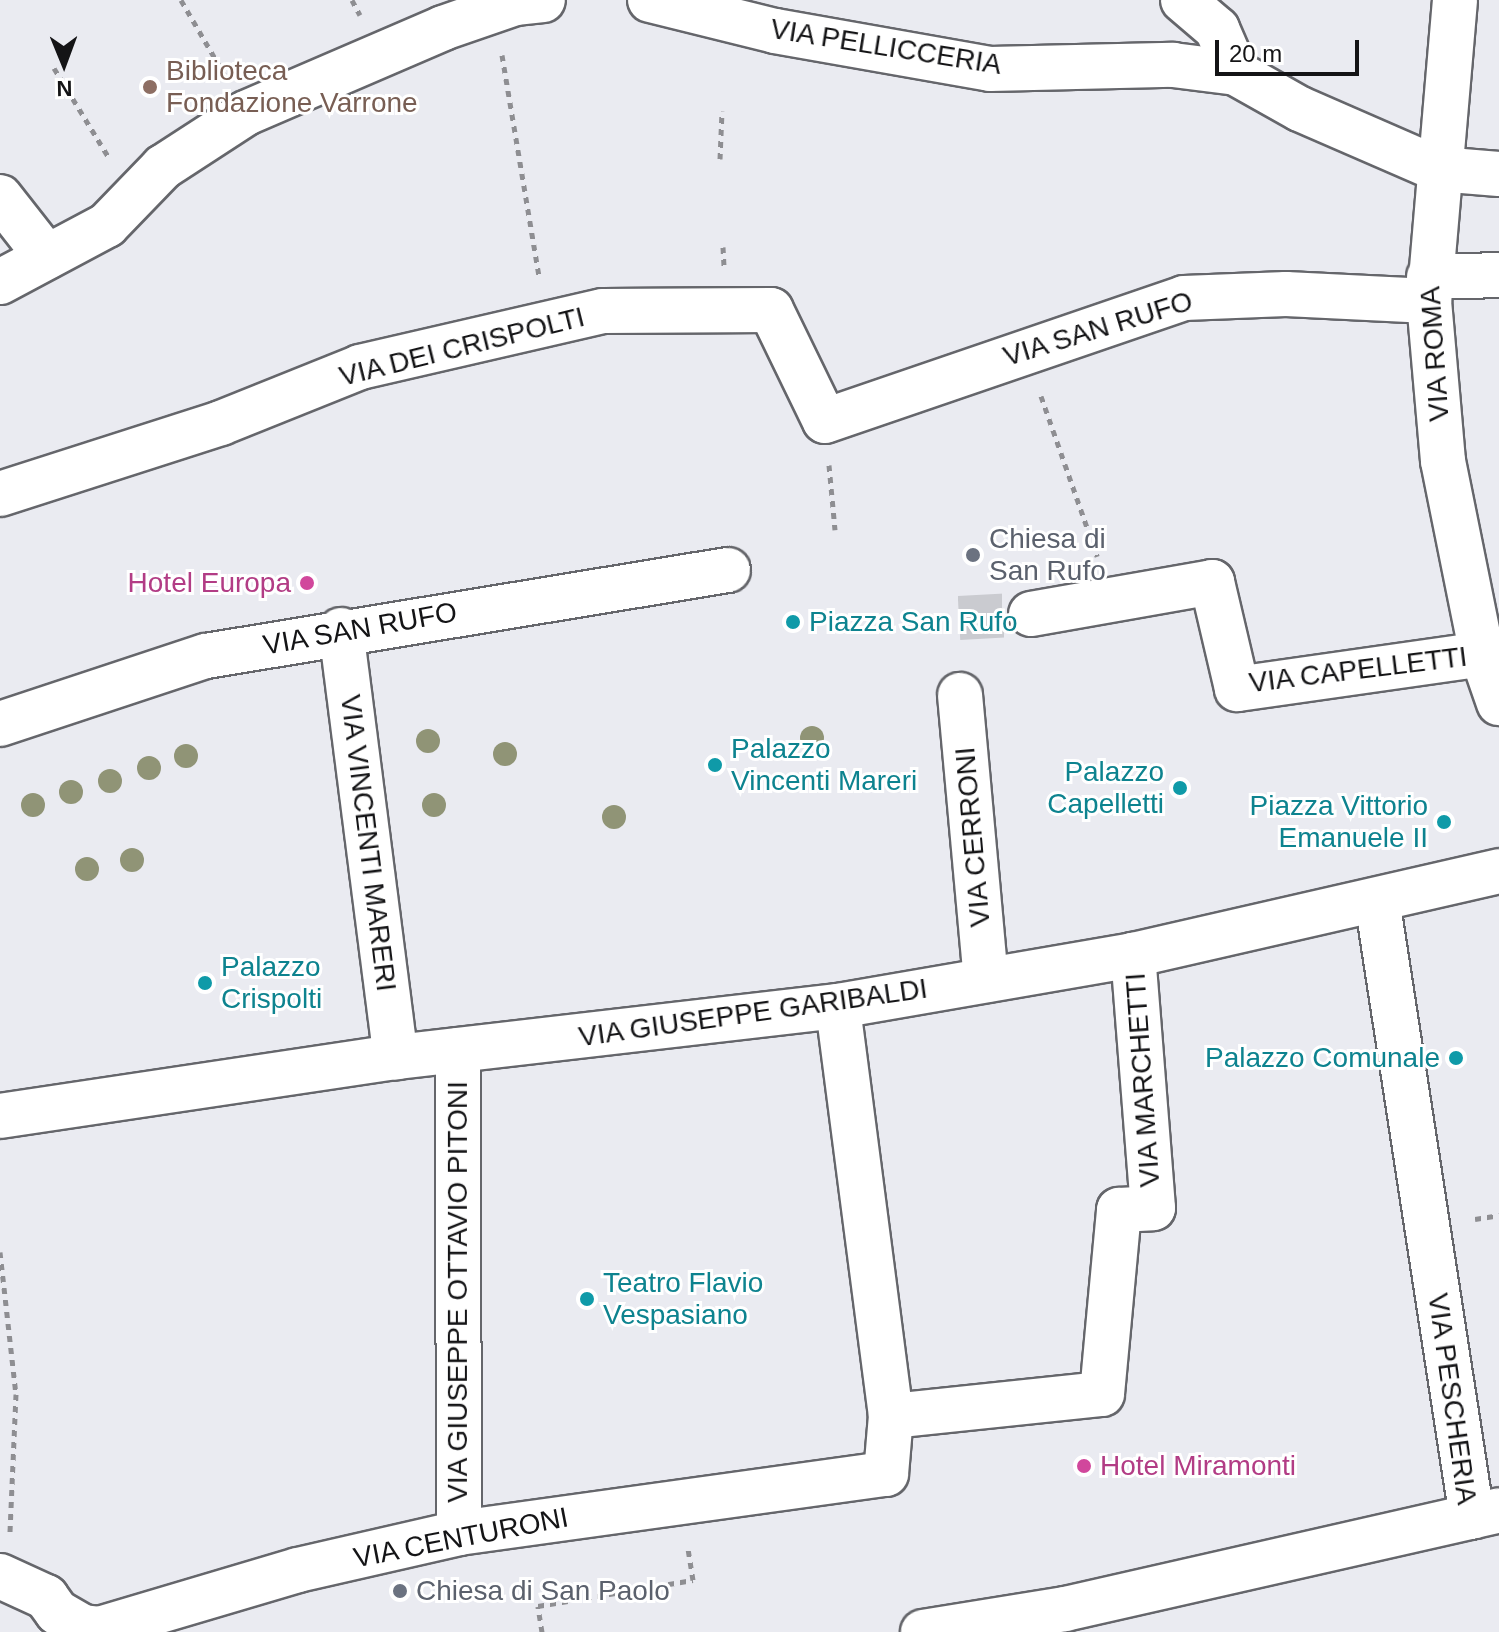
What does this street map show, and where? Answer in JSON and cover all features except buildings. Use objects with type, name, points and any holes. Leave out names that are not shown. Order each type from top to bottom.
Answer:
[{"type":"street","points":[[0,282],[107,225],[163,167],[246,113],[497,10],[543,0]]},
{"type":"street","name":"VIA PELLICCERIA","points":[[650,0],[775,31],[990,69],[1173,65],[1236,73],[1300,109],[1438,169],[1499,174]]},
{"type":"street","points":[[1183,0],[1217,29],[1236,73]]},
{"type":"street","name":"VIA ROMA","points":[[1455,0],[1429,289],[1443,461],[1482,654],[1499,703]]},
{"type":"street","points":[[0,197],[47,257]]},
{"type":"street","name":"VIA SAN RUFO","points":[[825,421],[1184,298],[1429,289],[1499,275]]},
{"type":"street","name":"VIA DEI CRISPOLTI","points":[[0,494],[221,423],[360,367],[603,311],[771,310],[825,421]]},
{"type":"street","name":"VIA SAN RUFO","points":[[0,724],[206,656],[341,630],[728,570]]},
{"type":"street","name":"VIA CAPELLETTI","points":[[1031,614],[1212,582],[1237,689],[1482,654]]},
{"type":"street","name":"VIA VINCENTI MARERI","points":[[341,630],[396,1057]]},
{"type":"street","name":"VIA CERRONI","points":[[960,695],[986,980]]},
{"type":"street","name":"VIA GIUSEPPE GARIBALDI","points":[[0,1116],[396,1057],[838,1006],[1133,955],[1499,871]]},
{"type":"street","name":"VIA PESCHERIA","points":[[923,1632],[1093,1602],[1486,1514],[1424,1216],[1388,897]]},
{"type":"street","name":"VIA MARCHETTI","points":[[891,1416],[1102,1394],[1119,1210],[1153,1208],[1133,955]]},
{"type":"street","points":[[838,1006],[891,1416]]},
{"type":"street","name":"VIA GIUSEPPE OTTAVIO PITONI","points":[[458,1050],[459,1533]]},
{"type":"street","name":"VIA CENTURONI","points":[[2,1577],[46,1597],[57,1612],[83,1627],[99,1629],[298,1570],[459,1533],[886,1474],[891,1416]]},
{"type":"path","points":[[181,0],[246,113]]},
{"type":"path","points":[[497,10],[510,127],[547,324]]},
{"type":"path","points":[[54,68],[133,198]]},
{"type":"path","points":[[720,159],[722,111]]},
{"type":"path","points":[[1025,350],[1112,599]]},
{"type":"path","points":[[825,421],[835,530]]},
{"type":"path","points":[[1475,1219],[1499,1215]]},
{"type":"path","points":[[0,1252],[16,1394],[14,1507],[2,1577]]},
{"type":"path","points":[[542,1632],[538,1606],[693,1580],[688,1547],[672,1548]]},
{"type":"tunnel","points":[[959,618],[1031,614]]},
{"type":"place","name":"Biblioteca Fondazione Varrone","points":[[150,87]]},
{"type":"place","name":"Chiesa di San Rufo","points":[[973,555]]},
{"type":"place","name":"Hotel Europa","points":[[307,583]]},
{"type":"place","name":"Piazza San Rufo","points":[[793,622]]},
{"type":"place","name":"Palazzo Vincenti Mareri","points":[[715,765]]},
{"type":"place","name":"Palazzo Capelletti","points":[[1180,788]]},
{"type":"place","name":"Piazza Vittorio Emanuele II","points":[[1444,822]]},
{"type":"place","name":"Palazzo Crispolti","points":[[205,983]]},
{"type":"place","name":"Palazzo Comunale","points":[[1456,1058]]},
{"type":"place","name":"Teatro Flavio Vespasiano","points":[[587,1299]]},
{"type":"place","name":"Hotel Miramonti","points":[[1084,1466]]},
{"type":"place","name":"Chiesa di San Paolo","points":[[400,1591]]}]
